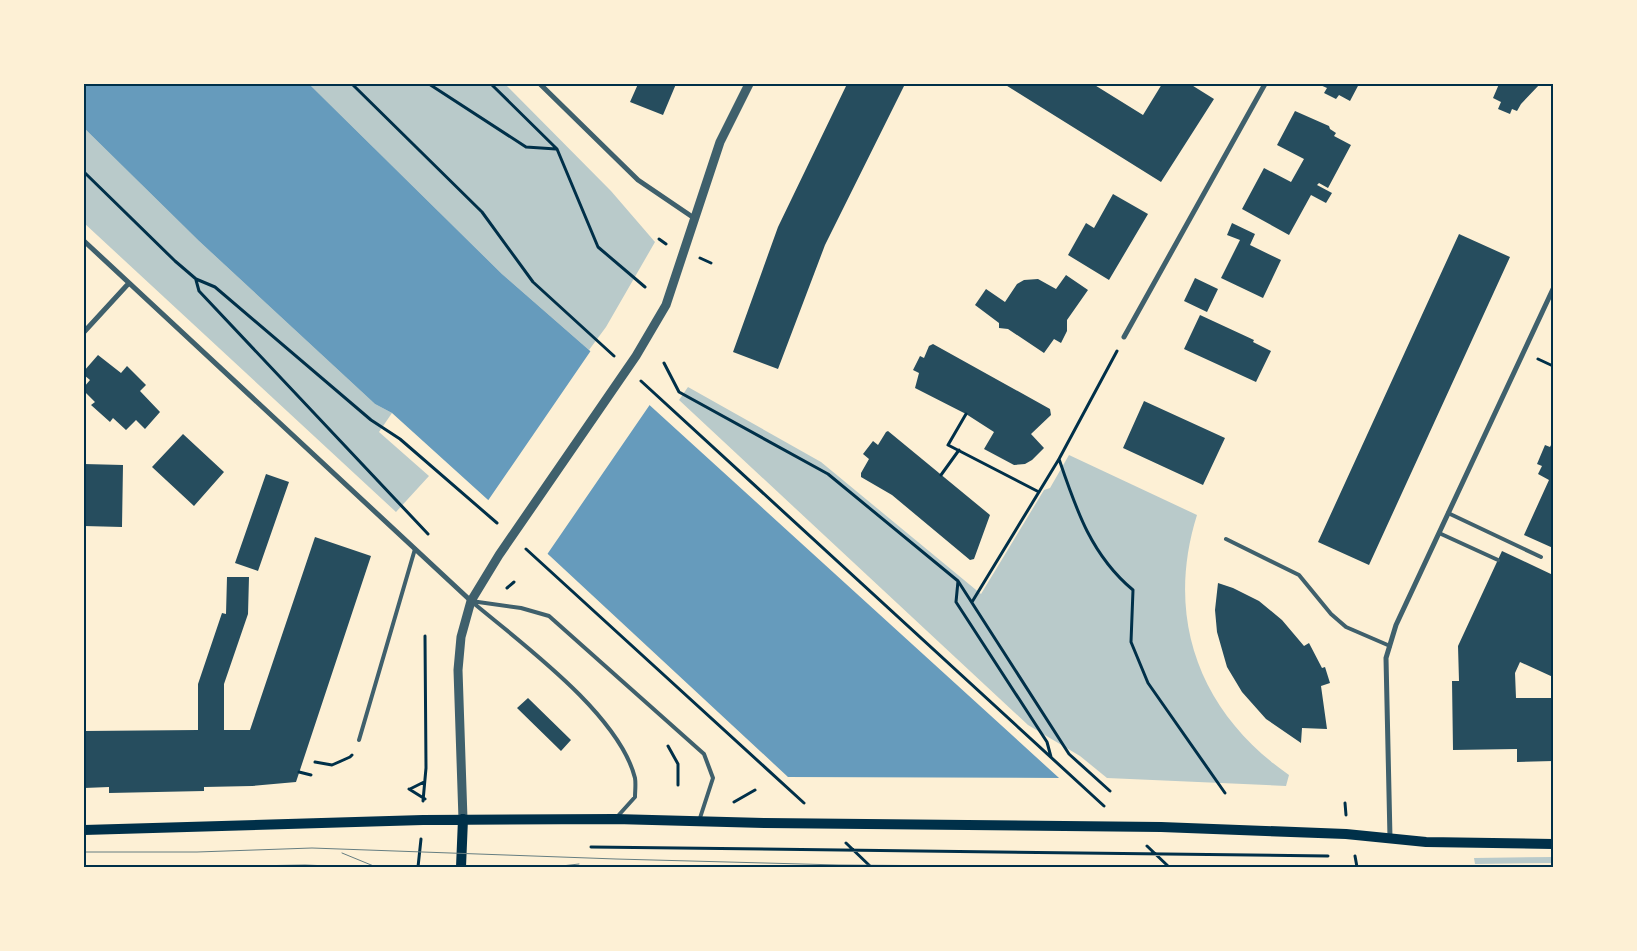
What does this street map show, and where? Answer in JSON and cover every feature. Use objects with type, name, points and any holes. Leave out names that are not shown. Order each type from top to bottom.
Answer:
[{"type":"main road","points":[[461,867],[463,819]]},
{"type":"main road","points":[[84,830],[463,819],[615,819],[794,824],[1161,828],[1390,838],[1426,842],[1553,844]]},
{"type":"street","points":[[540,84],[638,180],[694,218]]},
{"type":"street","points":[[463,819],[458,670],[460,636],[471,601],[499,555],[636,356],[666,305],[720,142],[749,84]]},
{"type":"street","points":[[1124,337],[1265,84]]},
{"type":"street","points":[[84,241],[471,601]]},
{"type":"street","points":[[84,332],[129,283]]},
{"type":"street","points":[[1390,838],[1386,658],[1396,625],[1553,289]]},
{"type":"lane","points":[[1448,513],[1541,556]]},
{"type":"lane","points":[[1439,533],[1498,560]]},
{"type":"lane","points":[[1226,539],[1299,574],[1331,614],[1346,627],[1390,646]]},
{"type":"lane","points":[[359,740],[415,549]]},
{"type":"lane","points":[[471,601],[546,664],[596,714],[618,742],[636,780],[635,797],[615,819]]},
{"type":"lane","points":[[471,601],[521,608],[549,616],[704,754],[713,778],[699,822]]},
{"type":"path","points":[[352,84],[482,212],[533,282],[619,360]]},
{"type":"path","points":[[429,84],[526,147],[557,149]]},
{"type":"path","points":[[491,84],[557,149],[598,247],[645,286]]},
{"type":"path","points":[[84,172],[196,279],[199,291],[432,538]]},
{"type":"path","points":[[659,239],[669,245]]},
{"type":"path","points":[[972,602],[1059,459],[1124,337]]},
{"type":"path","points":[[664,364],[679,392],[828,474],[958,581],[1069,754],[1110,791]]},
{"type":"path","points":[[641,380],[1051,757],[1047,742],[956,602],[958,581]]},
{"type":"path","points":[[966,414],[948,445],[1038,492]]},
{"type":"path","points":[[941,474],[959,450]]},
{"type":"path","points":[[1059,459],[1089,538],[1113,574],[1133,590],[1131,642],[1148,684],[1225,793]]},
{"type":"path","points":[[505,589],[514,582]]},
{"type":"path","points":[[425,636],[426,768]]},
{"type":"path","points":[[315,762],[332,765],[350,758],[359,740]]},
{"type":"path","points":[[299,772],[311,775]]},
{"type":"path","points":[[409,790],[424,782]]},
{"type":"path","points":[[591,847],[1321,856]]},
{"type":"path","points":[[1351,856],[1357,856],[1357,867]]},
{"type":"shaded area","points":[[309,84],[505,84],[611,191],[655,242],[606,327],[589,350],[502,274]]},
{"type":"shaded area","points":[[84,128],[199,241],[375,404],[392,413],[379,432],[429,476],[396,512],[84,223]]},
{"type":"shaded area","points":[[688,387],[821,462],[981,594],[1044,490],[1050,488],[1069,455],[1197,515],[1188,554],[1185,591],[1188,627],[1198,662],[1213,694],[1233,723],[1258,751],[1289,775],[1286,786],[1107,778],[1080,756],[1028,725],[679,400]]},
{"type":"shaded area","points":[[1553,857],[1553,863],[1475,864],[1474,858]]},
{"type":"water","points":[[84,84],[309,84],[502,274],[589,350],[1092,808],[816,803],[550,556],[392,413],[375,404],[199,241],[84,128]]},
{"type":"pier","points":[[592,349],[651,403],[546,556],[487,502]]},
{"type":"pier","points":[[784,777],[1062,778],[1156,867],[879,867]]},
{"type":"building","points":[[638,84],[676,84],[663,115],[630,102]]},
{"type":"building","points":[[847,84],[905,84],[825,245],[778,369],[733,352],[778,227]]},
{"type":"building","points":[[1004,84],[1093,84],[1143,115],[1162,84],[1190,84],[1214,99],[1161,182]]},
{"type":"building","points":[[1318,84],[1359,84],[1350,101],[1339,95],[1336,99],[1324,93],[1327,88]]},
{"type":"building","points":[[1499,84],[1540,84],[1517,111],[1512,109],[1510,114],[1498,109],[1501,102],[1493,98]]},
{"type":"building","points":[[1295,111],[1329,126],[1336,133],[1334,136],[1351,145],[1328,188],[1319,183],[1317,185],[1332,193],[1326,203],[1311,195],[1289,235],[1242,209],[1264,168],[1291,182],[1304,159],[1277,145]]},
{"type":"building","points":[[1113,194],[1148,214],[1109,280],[1068,255],[1086,223],[1094,228]]},
{"type":"building","points":[[1232,223],[1255,234],[1250,245],[1281,260],[1263,298],[1221,278],[1240,240],[1227,235]]},
{"type":"building","points":[[1459,234],[1510,257],[1369,565],[1318,542]]},
{"type":"building","points":[[1066,275],[1088,290],[1067,320],[1067,331],[1061,343],[1054,339],[1044,353],[1008,329],[999,328],[999,323],[975,305],[986,289],[1005,302],[1017,284],[1024,280],[1038,279],[1056,289]]},
{"type":"building","points":[[1195,278],[1218,289],[1207,312],[1184,301]]},
{"type":"building","points":[[1200,315],[1254,340],[1253,342],[1271,351],[1256,382],[1184,349]]},
{"type":"building","points":[[933,344],[1050,409],[1051,415],[1031,434],[1044,448],[1032,460],[1025,464],[1014,465],[984,449],[994,432],[966,414],[915,388],[919,373],[913,370],[920,356],[924,358],[929,346]]},
{"type":"building","points":[[98,355],[121,373],[127,366],[146,385],[140,391],[160,412],[145,429],[136,420],[126,430],[113,418],[110,422],[91,405],[95,402],[84,391],[84,387],[90,380],[84,375],[84,371]]},
{"type":"building","points":[[1144,401],[1225,438],[1203,485],[1123,448]]},
{"type":"building","points":[[888,431],[990,515],[974,559],[970,560],[892,495],[861,477],[861,473],[869,459],[863,454],[873,441],[878,445]]},
{"type":"building","points":[[183,434],[224,472],[194,506],[152,467]]},
{"type":"building","points":[[1553,441],[1553,548],[1524,535],[1549,480],[1538,474],[1542,466],[1537,464],[1545,445],[1550,447]]},
{"type":"building","points":[[84,464],[123,465],[122,527],[84,526]]},
{"type":"building","points":[[266,474],[289,482],[258,571],[235,563]]},
{"type":"building","points":[[315,537],[371,556],[296,782],[252,786],[204,787],[204,791],[109,793],[109,787],[84,788],[84,731],[198,730],[198,684],[222,613],[226,614],[227,577],[249,577],[248,614],[224,684],[224,730],[250,730]]},
{"type":"building","points":[[1502,551],[1553,575],[1553,677],[1520,662],[1515,673],[1516,698],[1553,698],[1553,761],[1517,762],[1517,749],[1453,750],[1452,681],[1459,681],[1458,646]]},
{"type":"building","points":[[1218,583],[1259,601],[1282,620],[1304,646],[1309,643],[1322,668],[1325,667],[1330,683],[1321,686],[1327,729],[1302,728],[1301,743],[1266,719],[1242,692],[1227,667],[1217,632],[1215,610]]},
{"type":"building","points":[[528,698],[571,740],[561,751],[517,708]]},
{"type":"tram line","points":[[84,852],[197,852],[312,848],[839,865],[1096,867]]},
{"type":"tram line","points":[[342,853],[376,867]]},
{"type":"tram line","points":[[553,867],[579,864]]},
{"type":"tram line","points":[[191,867],[305,865],[354,867]]}]
